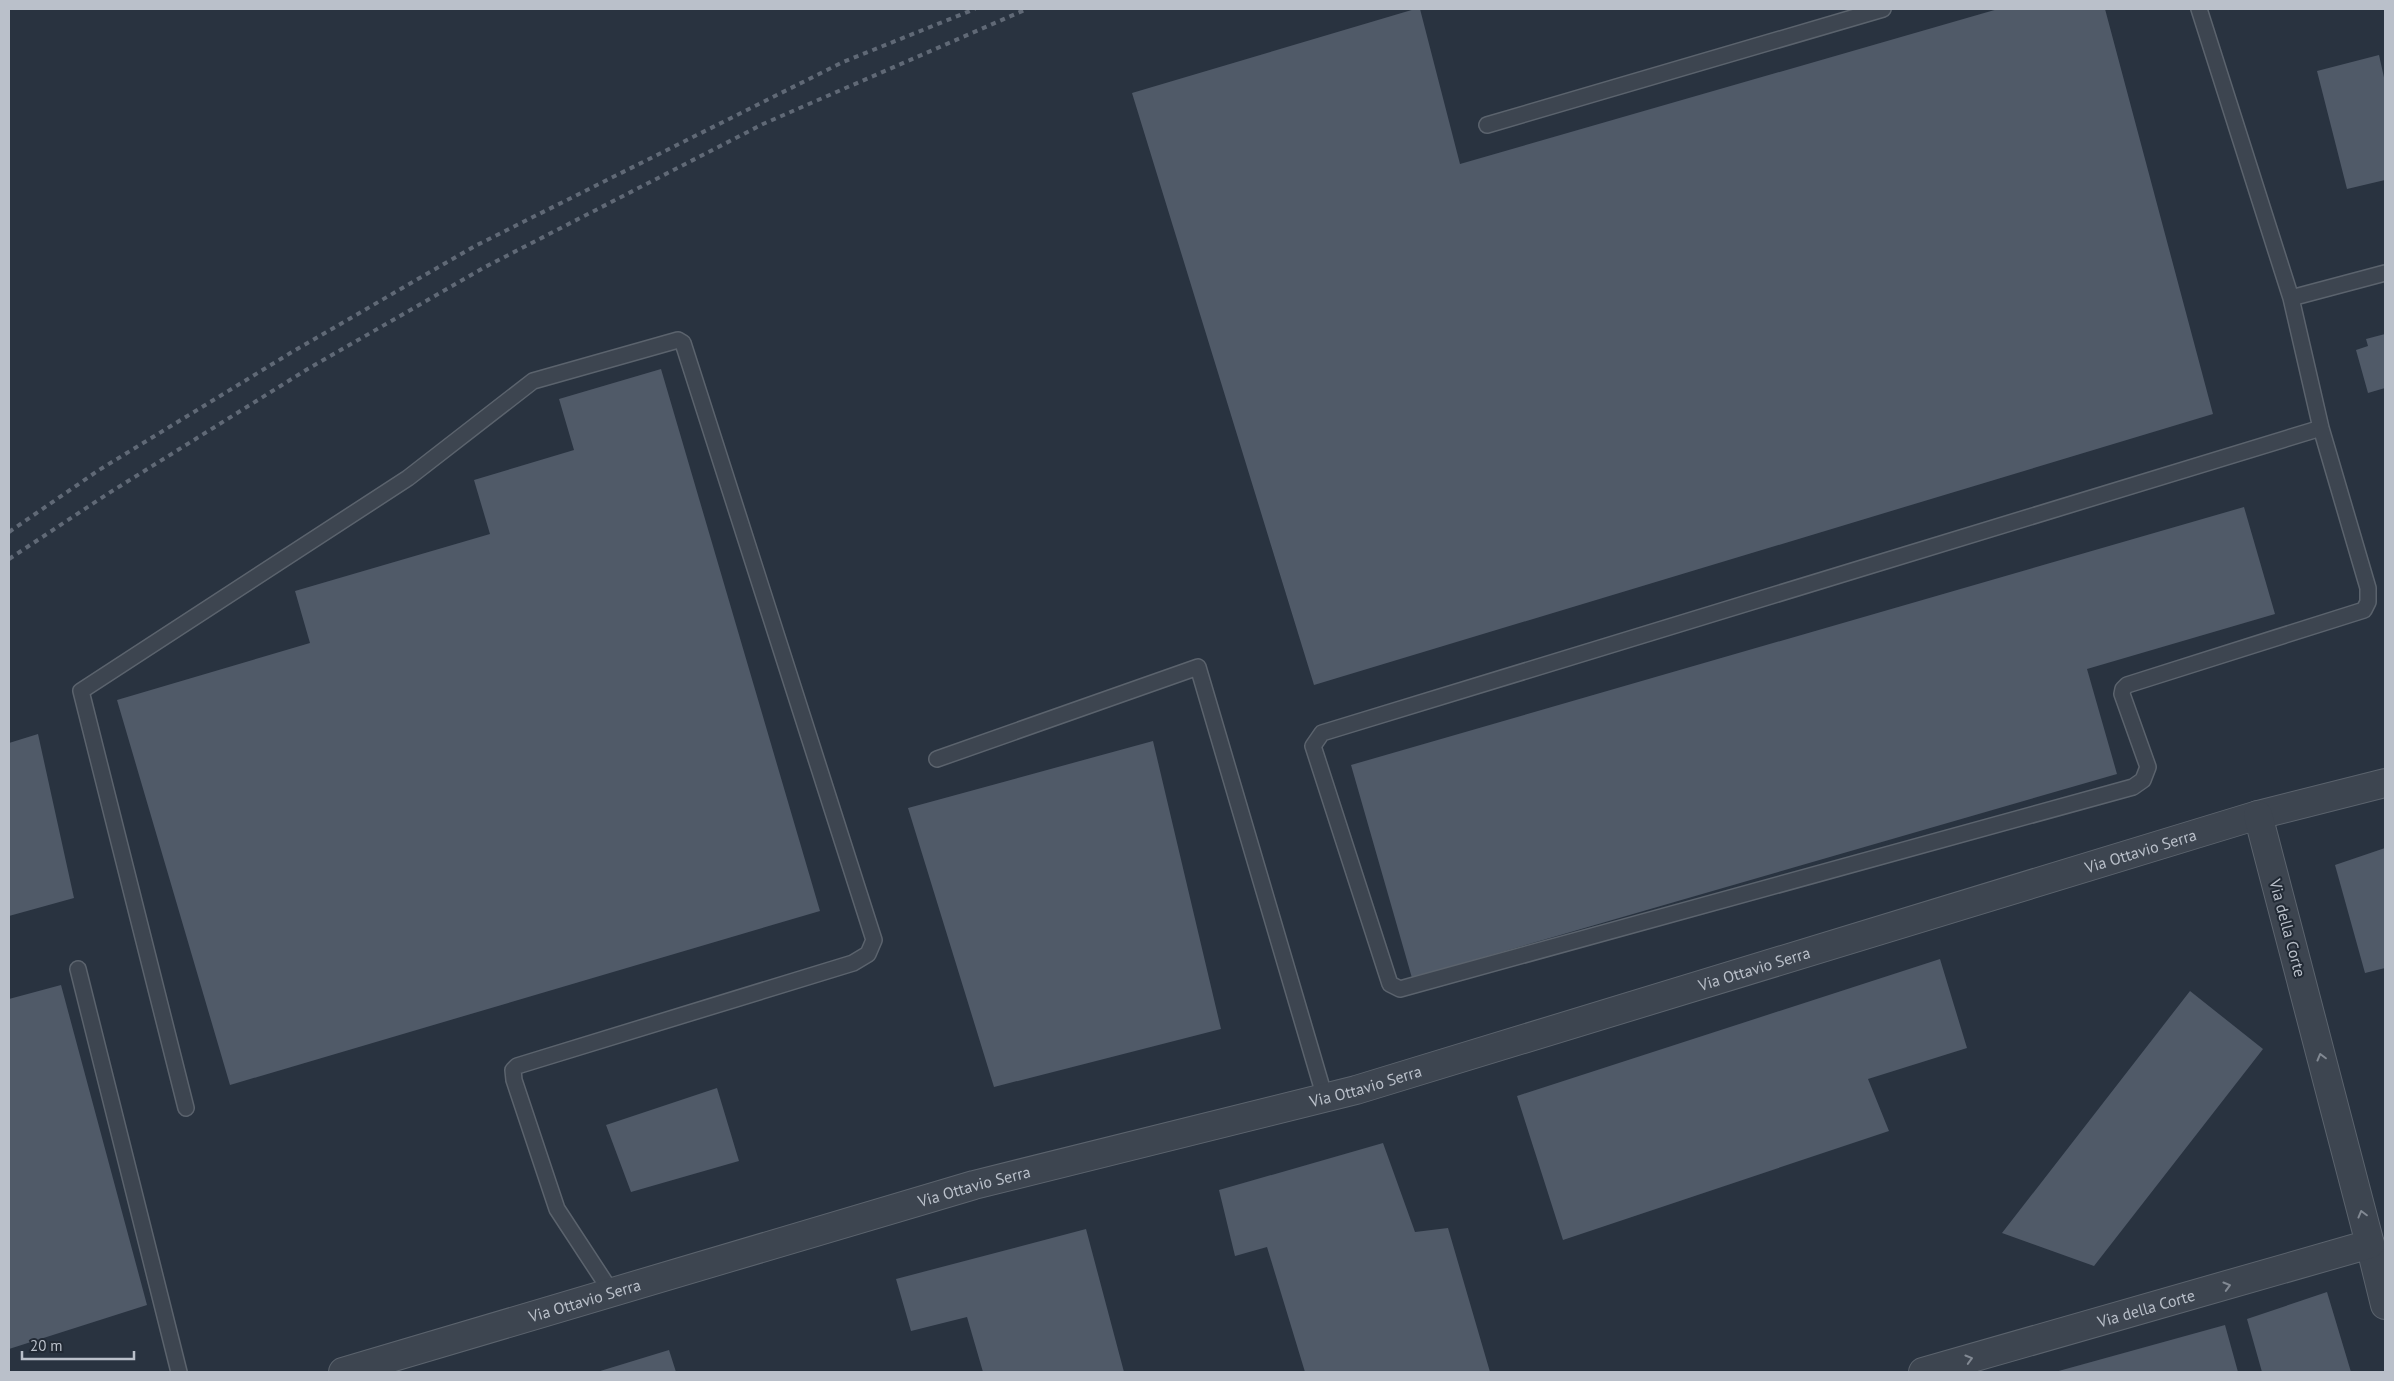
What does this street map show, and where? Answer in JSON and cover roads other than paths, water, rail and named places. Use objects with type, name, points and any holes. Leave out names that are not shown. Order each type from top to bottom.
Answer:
[{"type":"street","name":"Via Ottavio Serra","points":[[343,1372],[974,1185],[1325,1098],[2258,816],[2385,783]]},
{"type":"street","name":"Via della Corte","points":[[2258,816],[2385,1306]]},
{"type":"street","name":"Via della Corte","points":[[1922,1372],[2370,1244]]},
{"type":"lane","points":[[1487,125],[1882,9]]},
{"type":"lane","points":[[2199,9],[2291,298],[2322,428],[2368,588],[2368,602],[2364,610],[2127,685],[2123,689],[2122,694],[2148,767],[2143,780],[2133,787],[1400,990],[1390,984],[1313,746],[1322,733],[2322,428]]},
{"type":"lane","points":[[2291,298],[2385,273]]},
{"type":"lane","points":[[186,1108],[81,692],[408,478],[533,380],[672,340],[678,340],[683,343],[874,940],[868,954],[853,963],[516,1066],[513,1070],[514,1080],[557,1209],[612,1293]]},
{"type":"lane","points":[[938,760],[1198,667],[1325,1098]]},
{"type":"lane","points":[[78,969],[179,1372]]},
{"type":"railway","points":[[9,532],[99,470],[292,352],[475,246],[843,62],[975,9]]},
{"type":"railway","points":[[9,559],[109,493],[306,370],[485,267],[763,124],[1027,9]]}]
